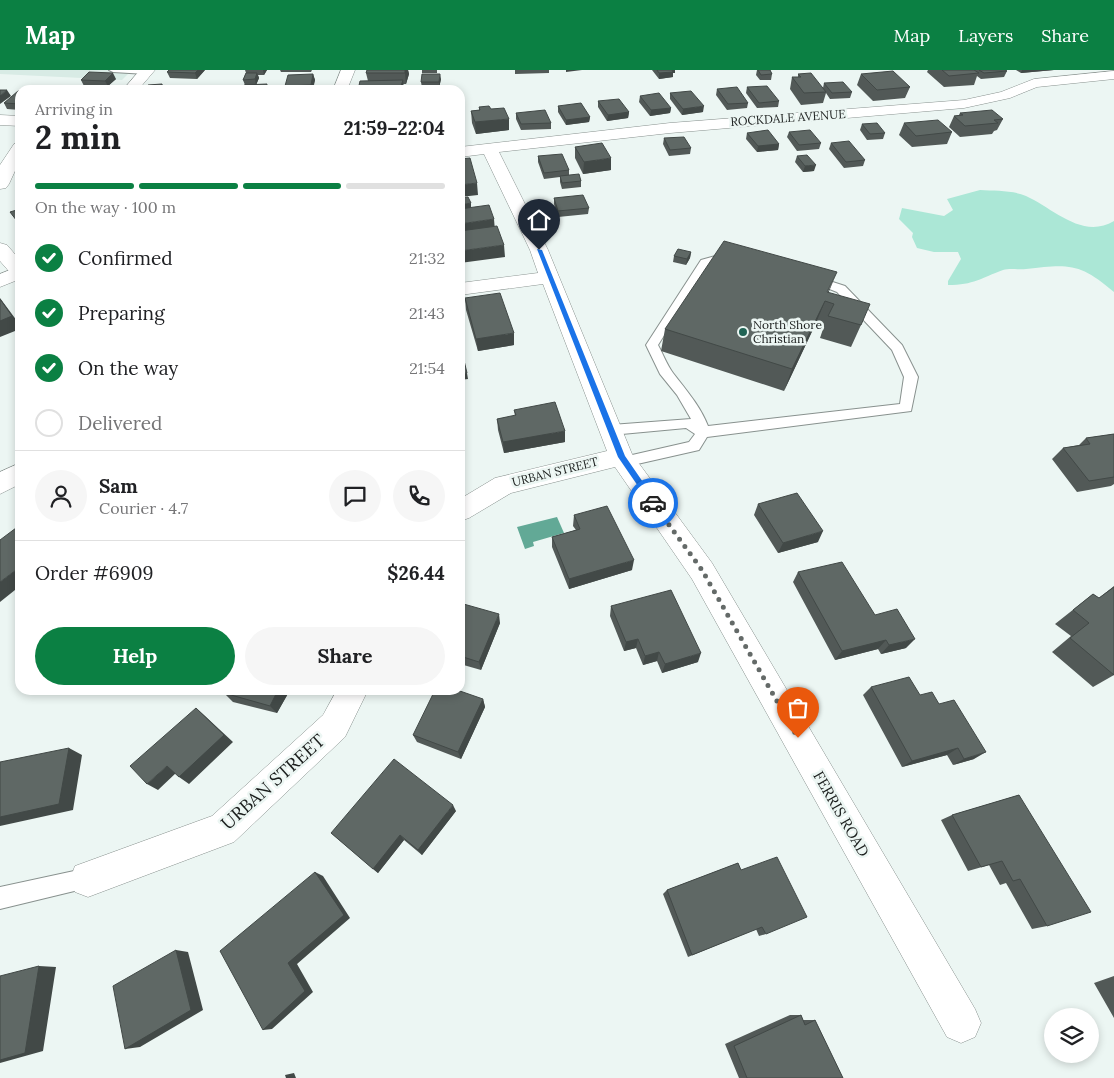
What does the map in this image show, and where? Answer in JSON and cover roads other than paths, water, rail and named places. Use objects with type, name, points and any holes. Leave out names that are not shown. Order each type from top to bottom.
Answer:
[{"type":"street","points":[[342,85],[348,70]]},
{"type":"street","points":[[134,85],[147,71]]},
{"type":"street","name":"ROCKDALE AVENUE","points":[[465,151],[670,128],[964,104],[1005,95],[1034,83],[1114,75]]},
{"type":"street","points":[[0,120],[15,121]]},
{"type":"street","points":[[489,148],[535,242],[619,449]]},
{"type":"street","points":[[0,184],[7,167],[15,155]]},
{"type":"street","points":[[0,249],[15,266]]},
{"type":"street","points":[[0,281],[15,274]]},
{"type":"street","points":[[465,288],[549,276]]},
{"type":"street","name":"URBAN STREET","points":[[465,507],[504,485],[619,449]]},
{"type":"street","name":"FERRIS ROAD","points":[[619,449],[702,570],[961,1023]]},
{"type":"street","points":[[0,484],[15,475]]},
{"type":"street","name":"URBAN STREET","points":[[88,879],[171,847],[222,830],[334,726],[350,695]]},
{"type":"lane","points":[[113,70],[147,71]]},
{"type":"lane","points":[[703,432],[696,414],[682,392],[666,374],[652,344],[705,262],[719,258],[745,263]]},
{"type":"lane","points":[[619,449],[688,423],[703,432],[906,408],[911,377],[898,348],[841,289],[817,279],[799,275]]},
{"type":"lane","points":[[619,449],[694,446],[703,432]]},
{"type":"lane","points":[[0,898],[88,879]]},
{"type":"place","name":"North Shore Christian","points":[[743,332]]}]
